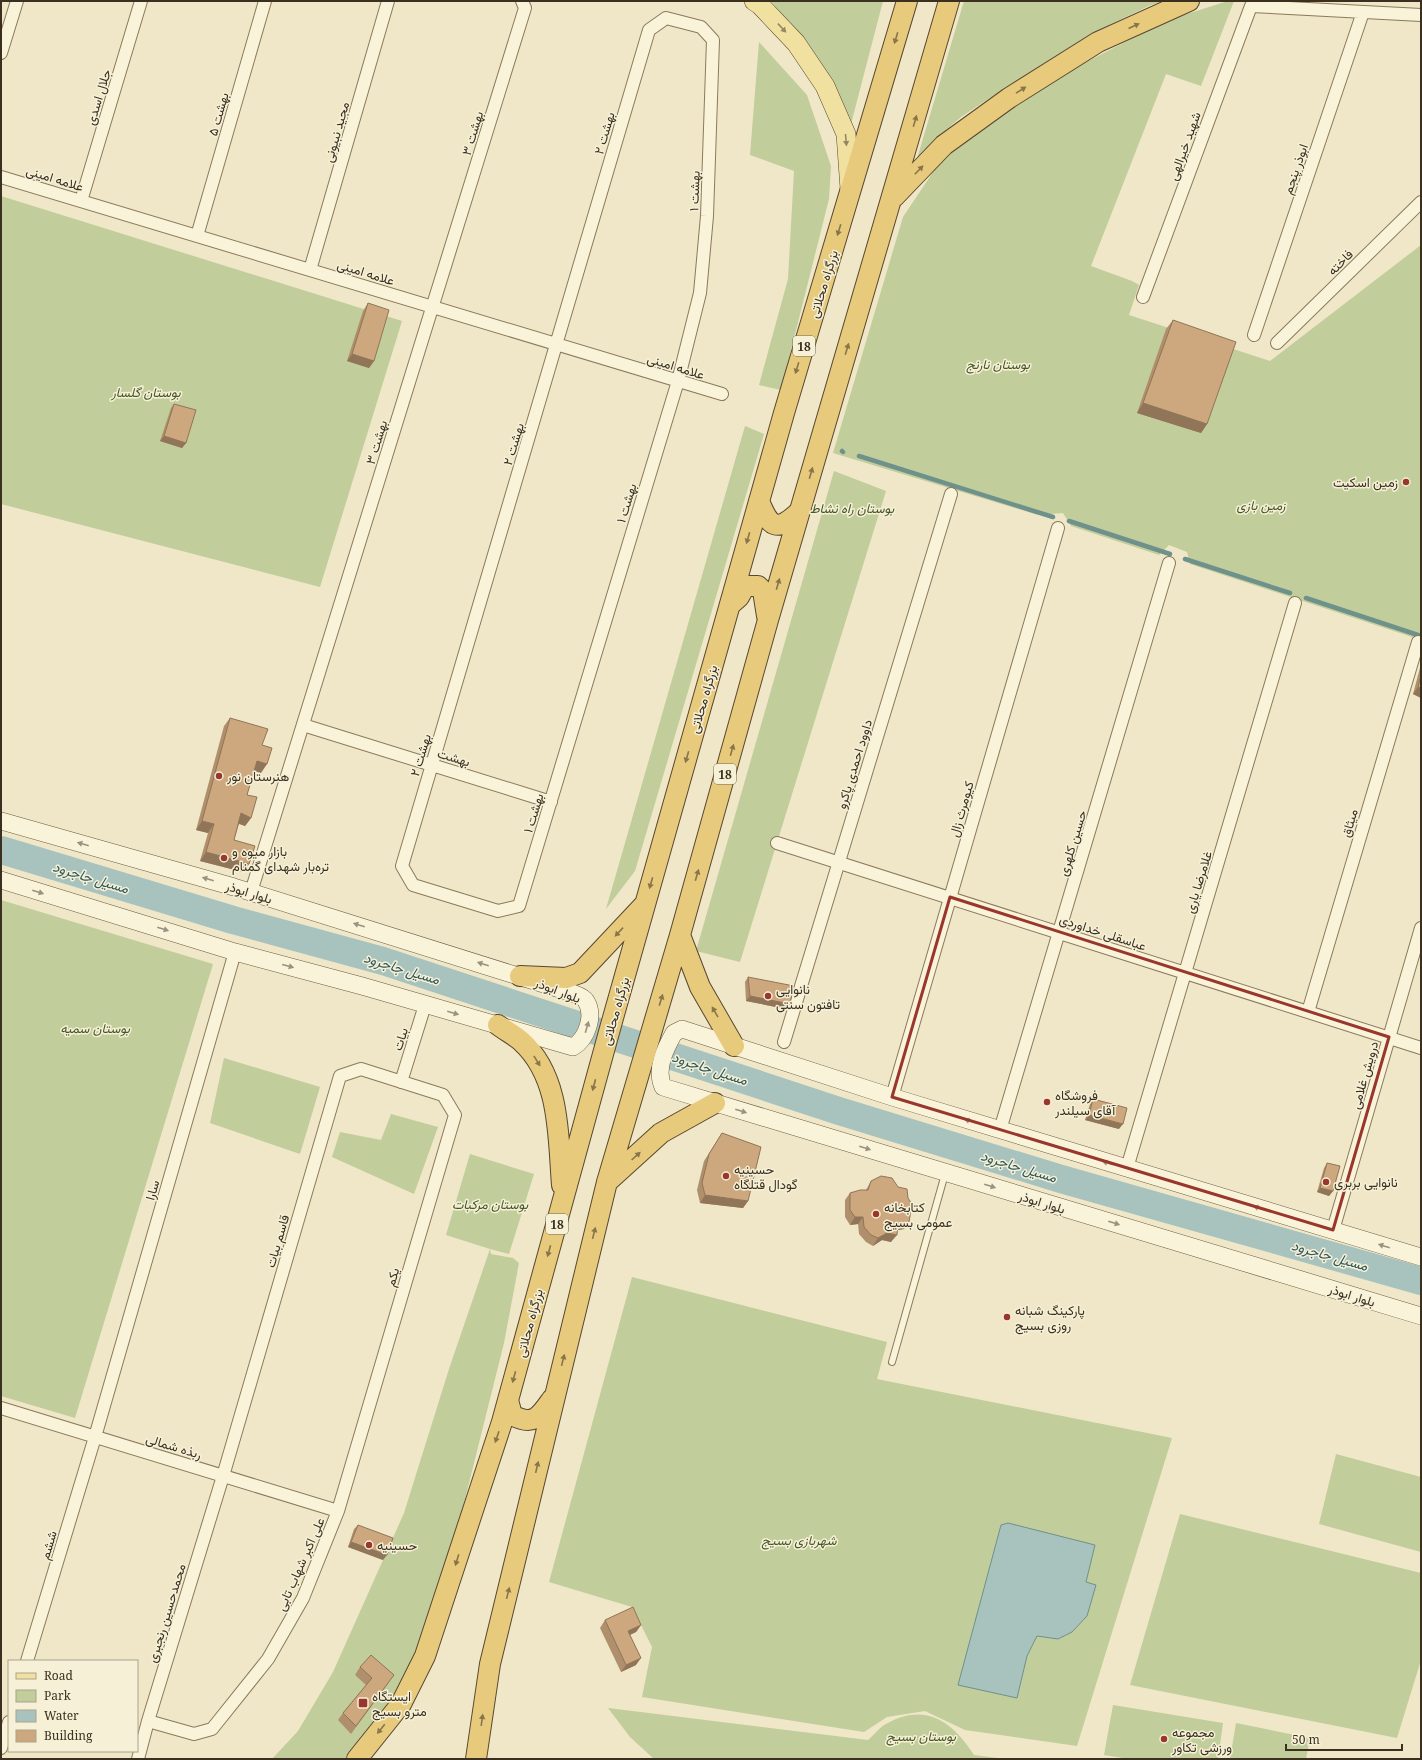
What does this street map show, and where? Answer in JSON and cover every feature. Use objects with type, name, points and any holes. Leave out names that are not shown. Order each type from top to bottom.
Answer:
[{"type":"highway","name":"بزرگراه محلاتی","points":[[357,1759],[401,1704],[425,1656],[436,1627],[508,1400],[611,1024],[729,605],[907,1]]},
{"type":"highway","name":"18","points":[[554,1398],[607,1182],[652,1063],[659,1040],[680,934],[768,620],[949,1]]},
{"type":"highway","points":[[892,198],[944,145],[1009,98],[1098,42],[1189,1]]},
{"type":"highway","points":[[759,501],[766,518],[776,525],[789,522],[800,511]]},
{"type":"highway","points":[[729,605],[739,597],[744,588],[749,586],[758,586],[763,591],[768,620]]},
{"type":"highway","points":[[520,976],[566,978],[580,972],[591,963],[646,903]]},
{"type":"highway","points":[[680,934],[700,987],[734,1046]]},
{"type":"highway","points":[[498,1026],[521,1041],[534,1056],[549,1084],[556,1114],[563,1201]]},
{"type":"highway","points":[[607,1182],[661,1133],[714,1103]]},
{"type":"highway","points":[[508,1400],[512,1415],[521,1420],[531,1421],[541,1415],[554,1398]]},
{"type":"highway","points":[[476,1759],[490,1664],[554,1398]]},
{"type":"main road","points":[[754,1],[796,44],[825,86],[846,134],[850,193]]},
{"type":"main road","name":"بلوار ابوذر","points":[[1,821],[251,892],[572,993],[582,997],[586,1002],[589,1018],[587,1027],[582,1040],[573,1047],[362,986],[235,952],[1,880]]},
{"type":"main road","points":[[659,1040],[682,1029],[892,1097],[1421,1257]]},
{"type":"main road","name":"بلوار ابوذر","points":[[652,1063],[663,1087],[1421,1316]]},
{"type":"street","points":[[1,53],[17,1]]},
{"type":"street","name":"جلال اسدی","points":[[81,201],[141,1]]},
{"type":"street","name":"بهشت ۵","points":[[196,236],[265,1]]},
{"type":"street","name":"مجید نبیونی","points":[[310,270],[388,1]]},
{"type":"street","name":"بهشت ۳","points":[[251,892],[525,8],[522,1]]},
{"type":"street","name":"شهید خیرالهی","points":[[1143,297],[1251,6],[1363,12]]},
{"type":"street","points":[[1363,12],[1421,15]]},
{"type":"street","name":"ابوذر پنجم","points":[[1254,335],[1363,12]]},
{"type":"street","name":"بهشت ۱","points":[[402,866],[413,885],[498,911],[519,906],[678,381],[700,292],[707,216],[713,40],[701,27],[666,18],[649,30]]},
{"type":"street","name":"بهشت ۲","points":[[402,866],[649,30]]},
{"type":"street","name":"علامه امینی","points":[[1,177],[722,394]]},
{"type":"street","name":"فاخته","points":[[1278,343],[1421,202]]},
{"type":"street","name":"داوود احمدی پاکرو","points":[[784,1042],[951,494]]},
{"type":"street","name":"کیومرث زال","points":[[892,1097],[1058,528]]},
{"type":"street","name":"حسین کلهری","points":[[1000,1130],[1169,563]]},
{"type":"street","name":"غلامرضا یاری","points":[[1127,1168],[1295,603]]},
{"type":"street","name":"میثاق","points":[[1308,1012],[1418,642]]},
{"type":"street","name":"بهشت","points":[[303,726],[551,802]]},
{"type":"street","name":"عباسقلی خداوردی","points":[[777,843],[1421,1048]]},
{"type":"street","name":"درویش غلامی","points":[[1333,1230],[1421,928]]},
{"type":"street","name":"سارا","points":[[95,1437],[235,952]]},
{"type":"street","name":"بیات","points":[[401,1082],[425,1005]]},
{"type":"street","name":"قاسم بیات","points":[[223,1476],[340,1076],[361,1070],[401,1082]]},
{"type":"street","name":"یکم","points":[[338,1511],[454,1115],[444,1096],[401,1082]]},
{"type":"street","name":"ربذه شمالی","points":[[1,1408],[338,1511]]},
{"type":"street","name":"ششم","points":[[27,1660],[95,1437]]},
{"type":"street","name":"محمدحسین رنجبری","points":[[138,1759],[148,1721],[223,1476]]},
{"type":"street","name":"علی اکبر شهاب تابی","points":[[148,1721],[194,1734],[212,1729],[268,1659],[303,1598],[338,1511]]},
{"type":"street","points":[[1,1748],[8,1725]]},
{"type":"lane","points":[[892,1362],[946,1172]]},
{"type":"highlighted area","points":[[950,897],[1389,1037],[1333,1230],[892,1097]]},
{"type":"green space","points":[[771,1],[883,1],[851,124],[804,41]]},
{"type":"green space","points":[[964,1],[1165,1],[1151,5],[1111,24],[1065,50],[1017,80],[961,117],[938,137],[916,162]]},
{"type":"green space","name":"بوستان نارنج","points":[[1228,1],[1234,1],[1201,86],[1166,74],[1091,266],[1139,285],[1129,315],[1270,361],[1421,245],[1421,640],[1190,564],[1187,552],[1169,545],[1159,555],[1071,526],[1063,513],[1038,515],[833,453],[903,217],[939,163],[960,141],[1063,74],[1168,20]]},
{"type":"green space","points":[[759,42],[807,95],[831,166],[829,199],[781,390],[759,385],[788,279],[794,171],[750,155]]},
{"type":"green space","name":"بوستان گلسار","points":[[1,196],[402,321],[320,587],[1,504]]},
{"type":"green space","points":[[745,426],[764,434],[635,871],[606,909]]},
{"type":"green space","name":"بوستان راه نشاط","points":[[834,471],[886,491],[740,962],[696,951]]},
{"type":"green space","name":"بوستان سمیه","points":[[1,900],[213,964],[75,1418],[1,1396]]},
{"type":"green space","points":[[224,1058],[320,1087],[300,1154],[210,1123]]},
{"type":"green space","points":[[391,1114],[438,1127],[414,1194],[332,1157],[340,1132],[381,1140]]},
{"type":"green space","name":"بوستان مرکبات","points":[[470,1154],[534,1174],[509,1254],[446,1235]]},
{"type":"green space","points":[[490,1249],[491,1254],[513,1258],[519,1263],[504,1343],[460,1519],[417,1654],[400,1690],[348,1759],[272,1759],[298,1731],[333,1672],[404,1513],[449,1369]]},
{"type":"green space","name":"شهربازی بسیج","points":[[632,1277],[887,1342],[877,1379],[1172,1438],[1077,1746],[965,1730],[925,1711],[887,1717],[864,1732],[642,1697],[652,1647],[632,1607],[549,1582]]},
{"type":"green space","points":[[1336,1454],[1421,1477],[1421,1552],[1319,1524]]},
{"type":"green space","points":[[1180,1514],[1421,1573],[1421,1660],[1397,1738],[1130,1685]]},
{"type":"green space","name":"مجموعه ورزشی تکاور","points":[[1113,1705],[1223,1723],[1218,1759],[1129,1759],[1104,1755]]},
{"type":"green space","name":"بوستان بسیج","points":[[608,1708],[868,1740],[884,1725],[900,1718],[913,1715],[925,1715],[936,1718],[947,1724],[966,1743],[974,1755],[1005,1759],[654,1759],[630,1737]]},
{"type":"green space","points":[[1236,1723],[1310,1738],[1306,1759],[1230,1759]]},
{"type":"water","points":[[1008,1523],[1095,1545],[1086,1582],[1096,1585],[1087,1616],[1072,1632],[1058,1639],[1037,1636],[1027,1656],[1017,1698],[958,1685],[1001,1525]]},
{"type":"building","points":[[368,303],[389,310],[374,361],[352,354]]},
{"type":"building","points":[[1173,320],[1236,342],[1207,424],[1143,403]]},
{"type":"building","points":[[174,404],[196,410],[186,443],[164,436]]},
{"type":"building","points":[[1421,675],[1421,688],[1418,687]]},
{"type":"building","points":[[230,718],[268,729],[262,745],[272,748],[267,764],[257,761],[247,795],[257,797],[251,818],[241,813],[234,840],[255,846],[249,864],[206,852],[214,824],[202,821]]},
{"type":"building","name":"نانوایی تافتون سنتی","points":[[748,977],[794,986],[790,1004],[750,996]]},
{"type":"building","points":[[1093,1099],[1127,1108],[1123,1124],[1089,1115]]},
{"type":"building","name":"حسینیه گودال قتلگاه","points":[[722,1133],[761,1147],[748,1201],[705,1195],[702,1183],[709,1154]]},
{"type":"building","name":"نانوایی بربری","points":[[1327,1163],[1340,1166],[1333,1191],[1320,1188]]},
{"type":"building","name":"کتابخانه عمومی بسیج","points":[[881,1176],[892,1178],[898,1187],[907,1189],[908,1198],[912,1204],[909,1222],[898,1224],[897,1235],[887,1233],[878,1238],[871,1235],[864,1227],[863,1217],[855,1217],[850,1210],[850,1193],[860,1190],[868,1190],[871,1181]]},
{"type":"building","name":"حسینیه","points":[[358,1525],[393,1538],[387,1555],[351,1542]]},
{"type":"building","points":[[633,1607],[641,1625],[628,1631],[641,1658],[626,1665],[605,1620]]},
{"type":"building","points":[[371,1655],[394,1675],[356,1726],[343,1713],[372,1678],[360,1667]]},
{"type":"waterway","points":[[859,456],[1053,517]]},
{"type":"waterway","points":[[1069,521],[1170,554]]},
{"type":"waterway","points":[[1185,559],[1290,593]]},
{"type":"waterway","points":[[1306,598],[1421,636]]},
{"type":"waterway","name":"مسیل جاجرود","points":[[1,850],[233,920],[383,961],[839,1111],[1061,1179],[1421,1281]]},
{"type":"place","name":"زمین اسکیت","points":[[1406,482]]},
{"type":"place","name":"هنرستان نور","points":[[219,776]]},
{"type":"place","name":"بازار میوه و تره‌بار شهدای گمنام","points":[[224,858]]},
{"type":"place","name":"نانوایی تافتون سنتی","points":[[768,996]]},
{"type":"place","name":"فروشگاه آقای سیلندر","points":[[1047,1102]]},
{"type":"place","name":"حسینیه گودال قتلگاه","points":[[726,1176]]},
{"type":"place","name":"نانوایی بربری","points":[[1326,1182]]},
{"type":"place","name":"کتابخانه عمومی بسیج","points":[[876,1214]]},
{"type":"place","name":"پارکینگ شبانه روزی بسیج","points":[[1007,1317]]},
{"type":"place","name":"حسینیه","points":[[369,1545]]},
{"type":"place","name":"ایستگاه مترو بسیج","points":[[363,1703]]},
{"type":"place","name":"مجموعه ورزشی تکاور","points":[[1164,1739]]},
{"type":"park label","name":"زمین بازی","points":[[1261,505]]}]
